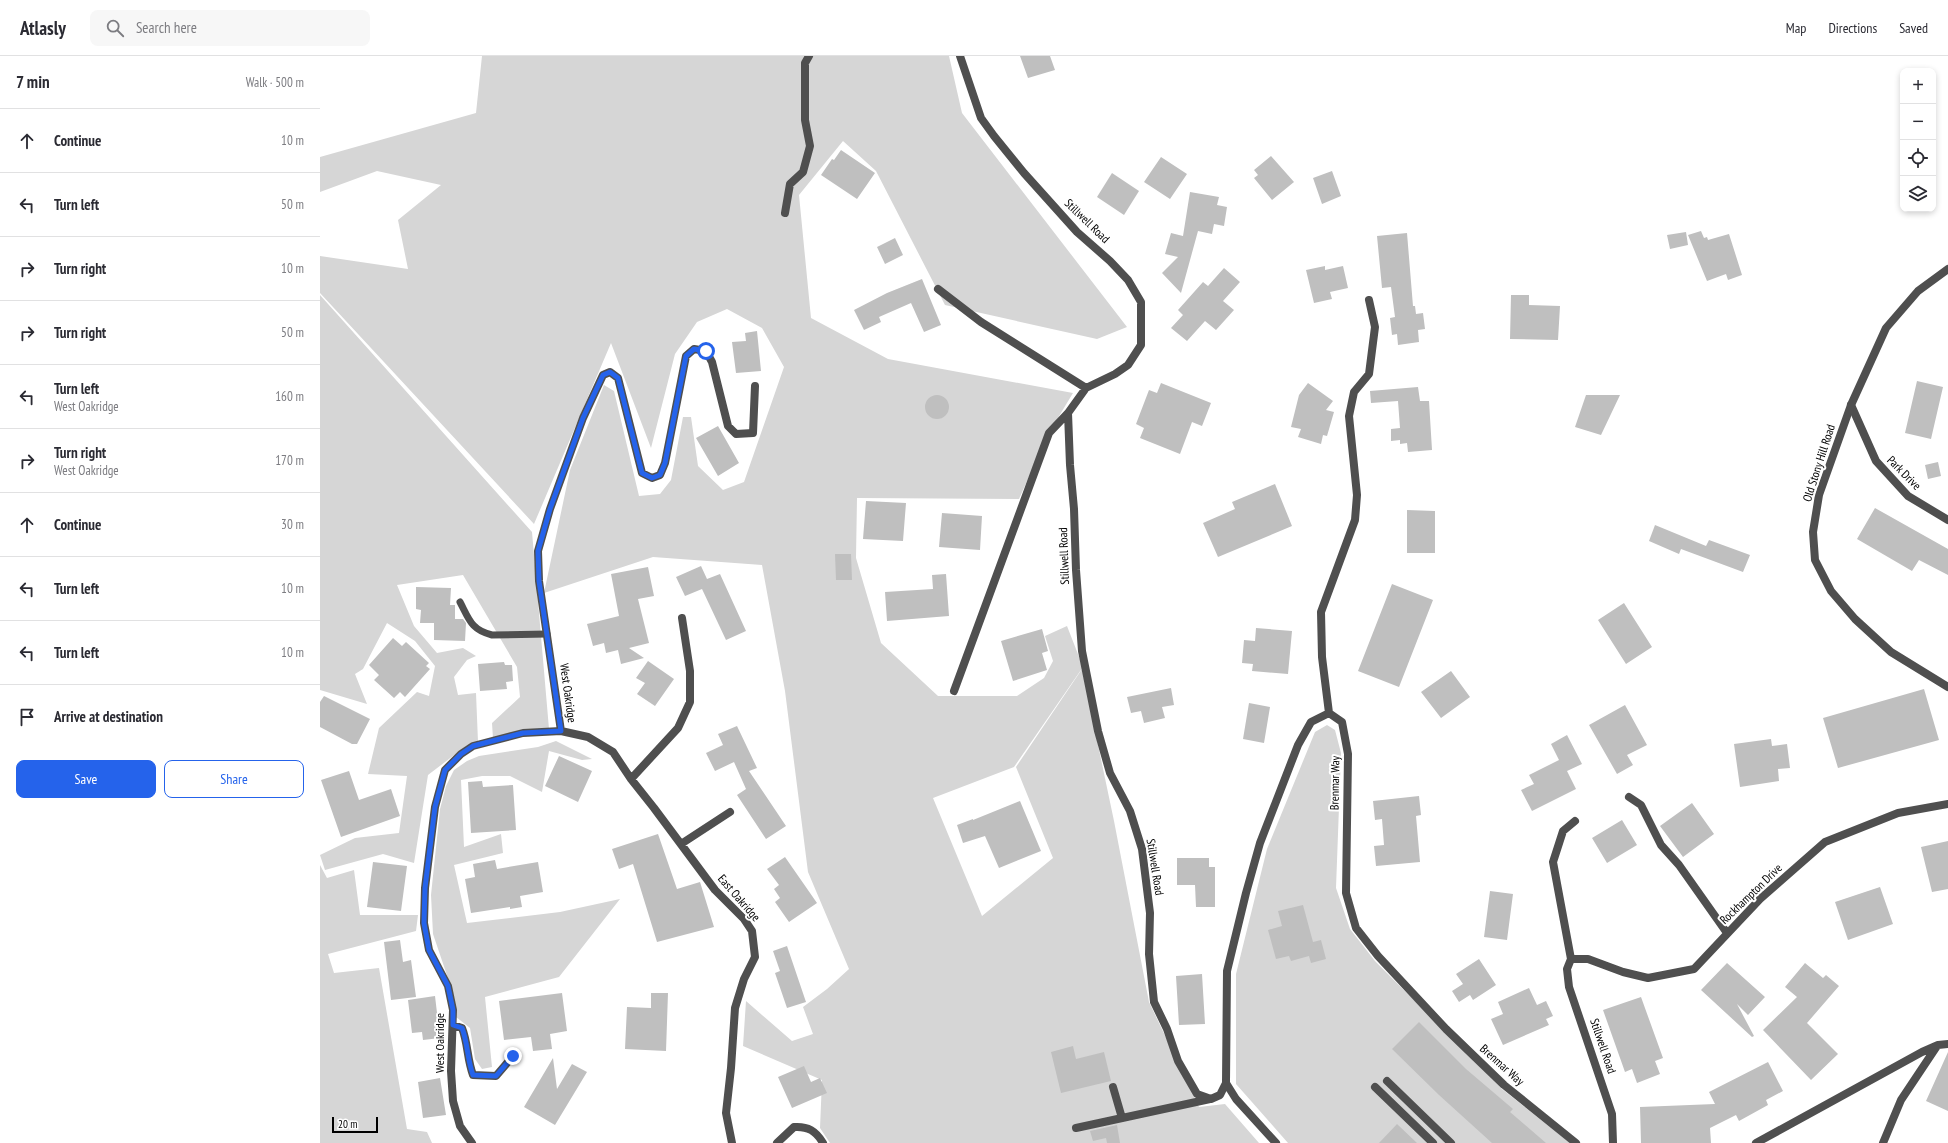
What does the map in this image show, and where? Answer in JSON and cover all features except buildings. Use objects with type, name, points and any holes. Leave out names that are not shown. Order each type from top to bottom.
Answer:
[{"type":"street","points":[[785,213],[790,184],[803,172],[810,146],[805,113],[805,63],[809,56]]},
{"type":"street","name":"Stillwell Road","points":[[960,56],[982,118],[994,136],[1024,173],[1077,232],[1110,260],[1128,280],[1140,302],[1140,345],[1132,358],[1128,364],[1114,374],[1086,388],[1068,413],[1076,570],[1082,651],[1098,731],[1110,773],[1130,811],[1142,849],[1150,913],[1149,954],[1154,1002],[1167,1029],[1178,1061],[1197,1094],[1211,1099]]},
{"type":"street","name":"Old Stony Hill Road","points":[[1948,269],[1918,291],[1886,328],[1851,405],[1819,495],[1812,532],[1815,560],[1832,591],[1855,619],[1891,652],[1948,687]]},
{"type":"street","points":[[938,288],[981,322],[1086,388]]},
{"type":"street","points":[[1076,1128],[1211,1099],[1220,1095],[1226,1083],[1227,971],[1246,893],[1260,843],[1298,745],[1311,722],[1329,713],[1322,657],[1321,612],[1355,520],[1357,496],[1349,416],[1354,392],[1369,374],[1375,327],[1369,300]]},
{"type":"street","name":"West Oakridge","points":[[472,1143],[460,1126],[454,1101],[451,1071],[453,1010],[448,986],[429,950],[424,923],[425,888],[435,807],[445,770],[461,754],[473,746],[523,733],[561,731],[539,581],[538,551],[550,509],[583,418],[603,375],[610,372],[618,378],[642,473],[652,478],[660,475],[665,463],[686,356],[694,349],[706,351],[712,362],[728,426],[736,434],[753,433],[755,386]]},
{"type":"street","name":"Park Drive","points":[[1851,405],[1876,461],[1908,496],[1948,520]]},
{"type":"street","points":[[954,691],[1049,433],[1068,413]]},
{"type":"street","points":[[631,779],[678,728],[690,702],[690,671],[682,618]]},
{"type":"street","name":"Brenmar Way","points":[[1329,713],[1342,722],[1348,754],[1346,893],[1356,928],[1378,956],[1446,1029],[1504,1085],[1576,1143]]},
{"type":"street","name":"East Oakridge","points":[[561,731],[588,736],[613,752],[631,779],[715,890],[744,919],[752,931],[755,958],[744,979],[735,1008],[732,1068],[726,1112],[732,1143]]},
{"type":"street","points":[[1629,796],[1641,805],[1661,845],[1679,865],[1727,933]]},
{"type":"street","name":"Rockhampton Drive","points":[[1571,959],[1588,959],[1623,972],[1648,978],[1671,975],[1694,969],[1760,899],[1825,842],[1898,813],[1948,804]]},
{"type":"street","points":[[681,844],[730,812]]},
{"type":"street","name":"Stillwell Road","points":[[1575,821],[1563,831],[1553,862],[1571,959],[1567,969],[1569,987],[1612,1114],[1612,1143]]},
{"type":"street","points":[[453,1025],[462,1028],[466,1037],[468,1061],[473,1075],[496,1076],[513,1056]]},
{"type":"street","points":[[1756,1143],[1938,1045],[1948,1044]]},
{"type":"street","points":[[1883,1143],[1901,1100],[1938,1045]]},
{"type":"street","points":[[1387,1081],[1450,1143]]},
{"type":"street","points":[[1226,1083],[1236,1099],[1276,1143]]},
{"type":"street","points":[[1113,1087],[1122,1118]]},
{"type":"street","points":[[1375,1087],[1433,1143]]},
{"type":"street","points":[[777,1143],[794,1127],[804,1126],[812,1129],[824,1143]]},
{"type":"lane","points":[[460,602],[471,624],[476,630],[483,633],[492,635],[547,634]]},
{"type":"shaded area","points":[[482,56],[949,56],[962,113],[1127,327],[1097,339],[945,305],[876,171],[843,141],[799,195],[811,318],[888,359],[1073,393],[1047,436],[1019,499],[857,498],[856,558],[881,643],[938,696],[1017,696],[1044,678],[1053,661],[1045,636],[1067,626],[1083,667],[1014,767],[933,798],[982,916],[1053,858],[1016,767],[1082,669],[1114,821],[1149,1002],[1199,1107],[1225,1104],[1259,1143],[830,1143],[820,1128],[822,1080],[743,1046],[746,1001],[792,1041],[813,1034],[803,1007],[827,989],[849,969],[808,872],[785,691],[762,565],[653,557],[544,593],[570,470],[604,385],[614,391],[639,496],[660,494],[671,480],[683,417],[691,417],[698,466],[723,490],[744,482],[784,367],[762,328],[727,309],[697,322],[675,354],[651,448],[611,343],[534,524],[320,293],[320,256],[408,269],[398,220],[441,185],[377,171],[320,192],[320,157],[476,113]]},
{"type":"shaded area","points":[[320,295],[532,532],[549,729],[493,739],[492,723],[520,697],[517,667],[463,575],[397,585],[414,626],[437,653],[463,648],[476,656],[467,660],[454,677],[458,695],[476,693],[478,742],[466,746],[428,775],[414,863],[383,854],[325,870],[320,855],[355,838],[399,833],[407,776],[368,774],[379,728],[417,692],[429,696],[435,666],[415,641],[387,623],[363,669],[355,674],[367,704],[320,690]]},
{"type":"shaded area","points":[[1327,725],[1335,730],[1341,753],[1336,888],[1350,929],[1375,961],[1502,1089],[1570,1143],[1288,1143],[1236,1084],[1236,974],[1267,849],[1315,732]]},
{"type":"shaded area","points":[[556,741],[592,759],[582,760],[549,751],[542,792],[510,776],[482,776],[461,780],[464,847],[501,834],[503,853],[454,865],[467,923],[560,912],[620,899],[559,977],[485,997],[492,1067],[482,1069],[475,1059],[470,1028],[456,1017],[454,996],[433,934],[431,895],[440,809],[446,786],[454,770],[467,761],[479,756],[538,747]]},
{"type":"shaded area","points":[[320,865],[327,878],[354,870],[360,915],[418,915],[416,931],[328,954],[334,973],[379,968],[407,1129],[427,1132],[432,1143],[320,1143]]},
{"type":"route","points":[[513,1056],[496,1076],[473,1075],[468,1061],[466,1037],[462,1028],[453,1025],[453,1010],[448,986],[439,966],[429,950],[424,923],[425,888],[430,858],[435,807],[445,770],[461,754],[473,746],[523,733],[561,731],[539,581],[538,551],[550,509],[583,418],[603,375],[610,372],[618,378],[642,473],[652,478],[660,475],[665,463],[686,356],[694,349],[706,351]]}]
